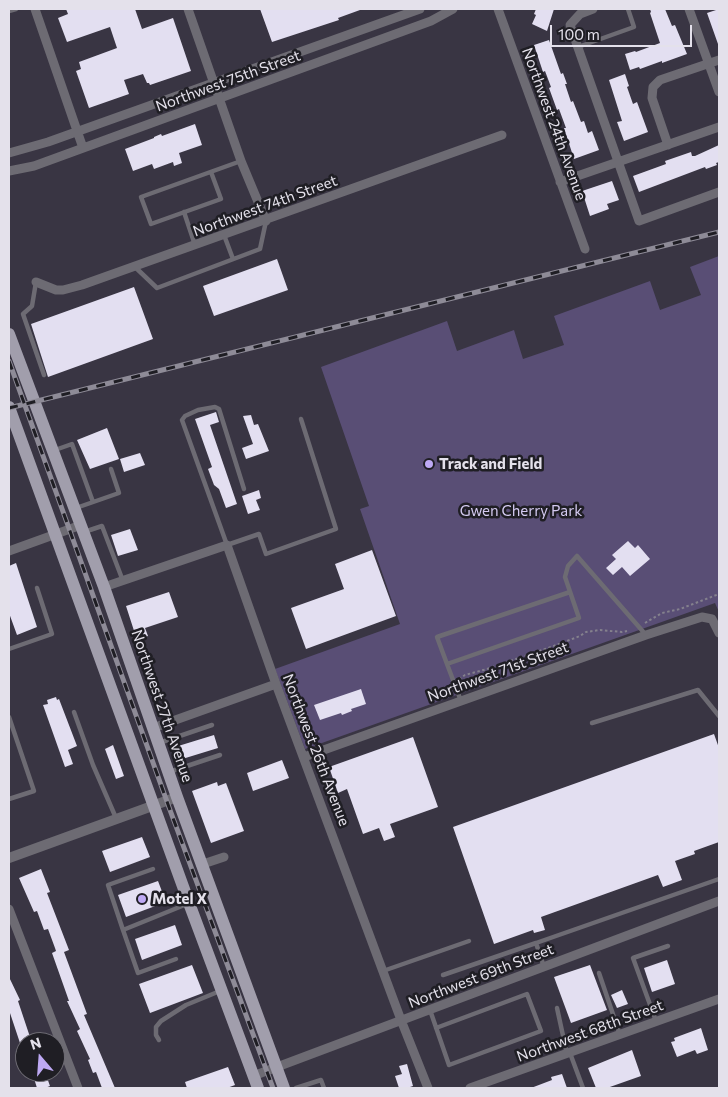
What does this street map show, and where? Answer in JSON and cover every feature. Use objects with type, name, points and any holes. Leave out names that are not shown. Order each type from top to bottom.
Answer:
[{"type":"main road","name":"Northwest 27th Avenue","points":[[9,334],[104,587],[168,772],[284,1088]]},
{"type":"main road","points":[[9,407],[153,806],[258,1088]]},
{"type":"street","points":[[35,9],[83,148]]},
{"type":"street","points":[[188,9],[241,161],[266,221]]},
{"type":"street","name":"Northwest 75th Street","points":[[9,153],[77,132],[420,9]]},
{"type":"street","name":"Northwest 75th Street","points":[[9,171],[34,166],[298,70],[431,21],[452,9]]},
{"type":"street","name":"Northwest 24th Avenue","points":[[498,9],[585,249]]},
{"type":"street","points":[[593,9],[580,14],[570,25],[639,222],[719,192]]},
{"type":"street","points":[[689,9],[719,92]]},
{"type":"street","points":[[364,29],[369,44]]},
{"type":"street","points":[[293,55],[298,70]]},
{"type":"street","points":[[668,145],[652,98],[653,87],[660,80],[719,60]]},
{"type":"street","points":[[142,109],[148,124]]},
{"type":"street","points":[[560,182],[719,127]]},
{"type":"street","name":"Northwest 74th Street","points":[[36,282],[50,289],[64,290],[82,286],[502,134]]},
{"type":"street","points":[[9,551],[55,535],[82,529]]},
{"type":"street","points":[[104,587],[227,545]]},
{"type":"street","name":"Northwest 26th Avenue","points":[[227,545],[276,684],[428,1088]]},
{"type":"street","name":"Northwest 71st Street","points":[[304,757],[461,700],[702,617],[712,619],[719,633]]},
{"type":"street","points":[[153,728],[276,684]]},
{"type":"street","points":[[9,858],[177,797]]},
{"type":"street","points":[[203,864],[224,857]]},
{"type":"street","name":"Northwest 69th Street","points":[[253,1076],[719,901]]},
{"type":"street","points":[[9,909],[78,1088]]},
{"type":"street","name":"Northwest 68th Street","points":[[470,1088],[719,999]]},
{"type":"lane","points":[[9,11],[16,9]]},
{"type":"lane","points":[[578,47],[634,27],[628,9]]},
{"type":"lane","points":[[211,172],[221,199],[151,224],[141,197],[241,161]]},
{"type":"lane","points":[[184,212],[196,245]]},
{"type":"lane","points":[[134,267],[157,288],[260,249],[266,221]]},
{"type":"lane","points":[[224,235],[233,259]]},
{"type":"lane","points":[[36,282],[32,306],[23,314],[44,375]]},
{"type":"lane","name":"Northwest 26th Avenue","points":[[227,545],[182,420],[185,416],[198,410],[215,407],[219,409],[244,489]]},
{"type":"lane","points":[[227,545],[259,534],[266,554],[336,528],[301,419]]},
{"type":"lane","points":[[52,451],[72,444],[93,502]]},
{"type":"lane","points":[[75,508],[119,493],[111,469]]},
{"type":"lane","points":[[82,529],[102,526],[124,581]]},
{"type":"lane","points":[[447,664],[579,618],[565,577],[568,566],[577,556],[646,635]]},
{"type":"lane","points":[[9,649],[52,634],[37,588]]},
{"type":"lane","points":[[461,700],[437,638],[570,592]]},
{"type":"lane","points":[[592,723],[698,690],[719,716]]},
{"type":"lane","points":[[74,712],[93,765],[116,819]]},
{"type":"lane","points":[[9,717],[34,791],[9,800]]},
{"type":"lane","points":[[158,744],[212,725]]},
{"type":"lane","points":[[168,772],[220,755]]},
{"type":"lane","points":[[153,869],[108,885],[138,973],[176,959]]},
{"type":"lane","points":[[443,975],[719,879]]},
{"type":"lane","points":[[123,930],[189,903]]},
{"type":"lane","points":[[383,971],[469,941]]},
{"type":"lane","points":[[536,943],[544,967]]},
{"type":"lane","points":[[656,1021],[633,958],[668,946]]},
{"type":"lane","points":[[598,973],[620,1035]]},
{"type":"lane","points":[[159,1040],[156,1035],[156,1027],[161,1021],[186,1005],[221,991]]},
{"type":"lane","points":[[430,1010],[436,1028],[449,1065],[541,1031],[527,994],[436,1028]]},
{"type":"lane","points":[[557,1008],[564,1041],[583,1088]]},
{"type":"lane","points":[[564,1041],[615,1021]]},
{"type":"lane","points":[[296,1088],[321,1080],[324,1088]]},
{"type":"path","points":[[453,681],[465,675],[551,647],[586,632],[634,630],[662,612],[680,609],[719,594]]},
{"type":"green space","name":"Gwen Cherry Park","points":[[719,256],[719,612],[715,603],[305,749],[275,669],[400,624],[360,509],[369,506],[321,367],[447,321],[457,351],[514,330],[523,359],[564,345],[554,316],[650,281],[660,310],[701,295],[690,267]]},
{"type":"building","points":[[66,9],[135,9],[142,29],[173,18],[191,71],[150,85],[143,74],[124,80],[129,94],[89,108],[76,71],[81,69],[79,62],[117,48],[110,27],[67,42],[58,18],[68,14]]},
{"type":"building","points":[[260,9],[360,10],[338,18],[339,20],[272,42]]},
{"type":"building","points":[[536,9],[554,9],[547,31],[532,24],[536,15],[534,14]]},
{"type":"building","points":[[650,9],[665,9],[672,26],[675,25],[687,54],[662,63],[662,61],[640,69],[639,67],[630,70],[625,54],[660,43]]},
{"type":"building","points":[[719,9],[719,44],[718,44],[707,13]]},
{"type":"building","points":[[549,40],[561,74],[563,73],[567,84],[565,84],[571,102],[573,101],[581,122],[584,121],[588,133],[592,131],[599,150],[574,159],[564,128],[566,128],[559,109],[557,110],[549,88],[551,87],[545,71],[543,72],[534,45]]},
{"type":"building","points":[[625,74],[633,104],[637,102],[648,132],[624,141],[617,122],[622,121],[609,80]]},
{"type":"building","points":[[195,124],[202,145],[179,153],[182,163],[174,166],[173,162],[154,169],[152,164],[133,171],[125,149],[161,134],[162,136]]},
{"type":"building","points":[[719,145],[719,162],[716,163],[717,165],[706,169],[705,167],[639,192],[633,176],[666,164],[665,161],[691,152],[692,156],[695,156]]},
{"type":"building","points":[[612,181],[619,200],[607,204],[609,209],[590,216],[582,191]]},
{"type":"building","points":[[277,259],[288,290],[214,316],[203,286]]},
{"type":"building","points":[[134,287],[153,339],[48,377],[31,324]]},
{"type":"building","points":[[216,412],[219,422],[210,425],[237,504],[226,508],[219,489],[214,485],[208,469],[212,467],[195,419]]},
{"type":"building","points":[[251,415],[254,425],[258,424],[269,451],[246,459],[242,448],[253,444],[243,416]]},
{"type":"building","points":[[107,428],[119,459],[90,469],[77,440]]},
{"type":"building","points":[[140,453],[145,465],[124,472],[120,459]]},
{"type":"building","points":[[259,490],[261,498],[256,500],[260,510],[248,514],[242,496]]},
{"type":"building","points":[[130,529],[138,550],[118,556],[111,535]]},
{"type":"building","points":[[628,541],[635,548],[638,545],[650,559],[630,576],[622,567],[613,575],[606,568],[616,559],[612,555]]},
{"type":"building","points":[[372,550],[396,616],[306,649],[291,608],[344,589],[335,564]]},
{"type":"building","points":[[16,563],[37,627],[17,635],[9,613],[9,566]]},
{"type":"building","points":[[169,592],[178,617],[145,628],[148,636],[137,640],[126,606]]},
{"type":"building","points":[[361,689],[366,704],[351,709],[352,711],[342,715],[341,713],[320,720],[314,705]]},
{"type":"building","points":[[56,697],[57,700],[59,699],[77,746],[68,750],[73,764],[65,767],[43,705],[48,704],[47,700]]},
{"type":"building","points":[[714,734],[719,748],[719,842],[694,851],[695,854],[675,861],[682,880],[663,887],[658,875],[541,917],[545,930],[534,933],[533,930],[494,944],[453,827]]},
{"type":"building","points":[[214,735],[218,748],[179,760],[175,747]]},
{"type":"building","points":[[413,737],[438,807],[390,824],[395,837],[384,841],[379,828],[363,834],[347,789],[338,793],[329,767]]},
{"type":"building","points":[[113,745],[124,776],[116,779],[105,749]]},
{"type":"building","points":[[282,760],[289,778],[253,791],[247,773]]},
{"type":"building","points":[[217,782],[218,786],[226,783],[244,831],[211,843],[192,791]]},
{"type":"building","points":[[142,837],[150,857],[110,872],[102,851]]},
{"type":"building","points":[[41,869],[50,892],[47,893],[69,950],[64,952],[87,1014],[84,1015],[115,1088],[102,1088],[96,1072],[93,1073],[88,1060],[90,1059],[77,1031],[80,1029],[67,1001],[69,1001],[52,953],[56,951],[48,929],[44,930],[37,911],[34,912],[19,878]]},
{"type":"building","name":"Motel X","points":[[158,881],[166,902],[126,917],[118,895]]},
{"type":"building","points":[[175,925],[182,945],[142,960],[135,939]]},
{"type":"building","points":[[667,960],[675,984],[652,992],[644,968]]},
{"type":"building","points":[[192,965],[203,993],[150,1013],[139,984]]},
{"type":"building","points":[[590,965],[607,1010],[571,1023],[554,977]]},
{"type":"building","points":[[9,977],[20,1000],[18,1001],[28,1032],[16,1032],[9,1010]]},
{"type":"building","points":[[622,990],[628,1004],[617,1008],[611,995]]},
{"type":"building","points":[[701,1028],[708,1050],[697,1054],[695,1050],[677,1057],[671,1042],[675,1041],[674,1038]]},
{"type":"building","points":[[632,1050],[641,1076],[607,1088],[596,1088],[588,1068]]},
{"type":"building","points":[[407,1064],[413,1086],[399,1088],[395,1076],[402,1074],[399,1066]]},
{"type":"building","points":[[228,1067],[235,1085],[227,1088],[187,1088],[185,1082]]},
{"type":"building","points":[[562,1074],[567,1088],[531,1088],[552,1080],[551,1077]]},
{"type":"building","points":[[35,1082],[49,1082],[50,1086],[45,1088],[37,1088]]},
{"type":"railway","points":[[9,408],[719,232]]},
{"type":"railway","points":[[9,361],[170,810],[273,1088]]},
{"type":"place","name":"Track and Field","points":[[429,464]]},
{"type":"place","name":"Motel X","points":[[142,899]]}]
